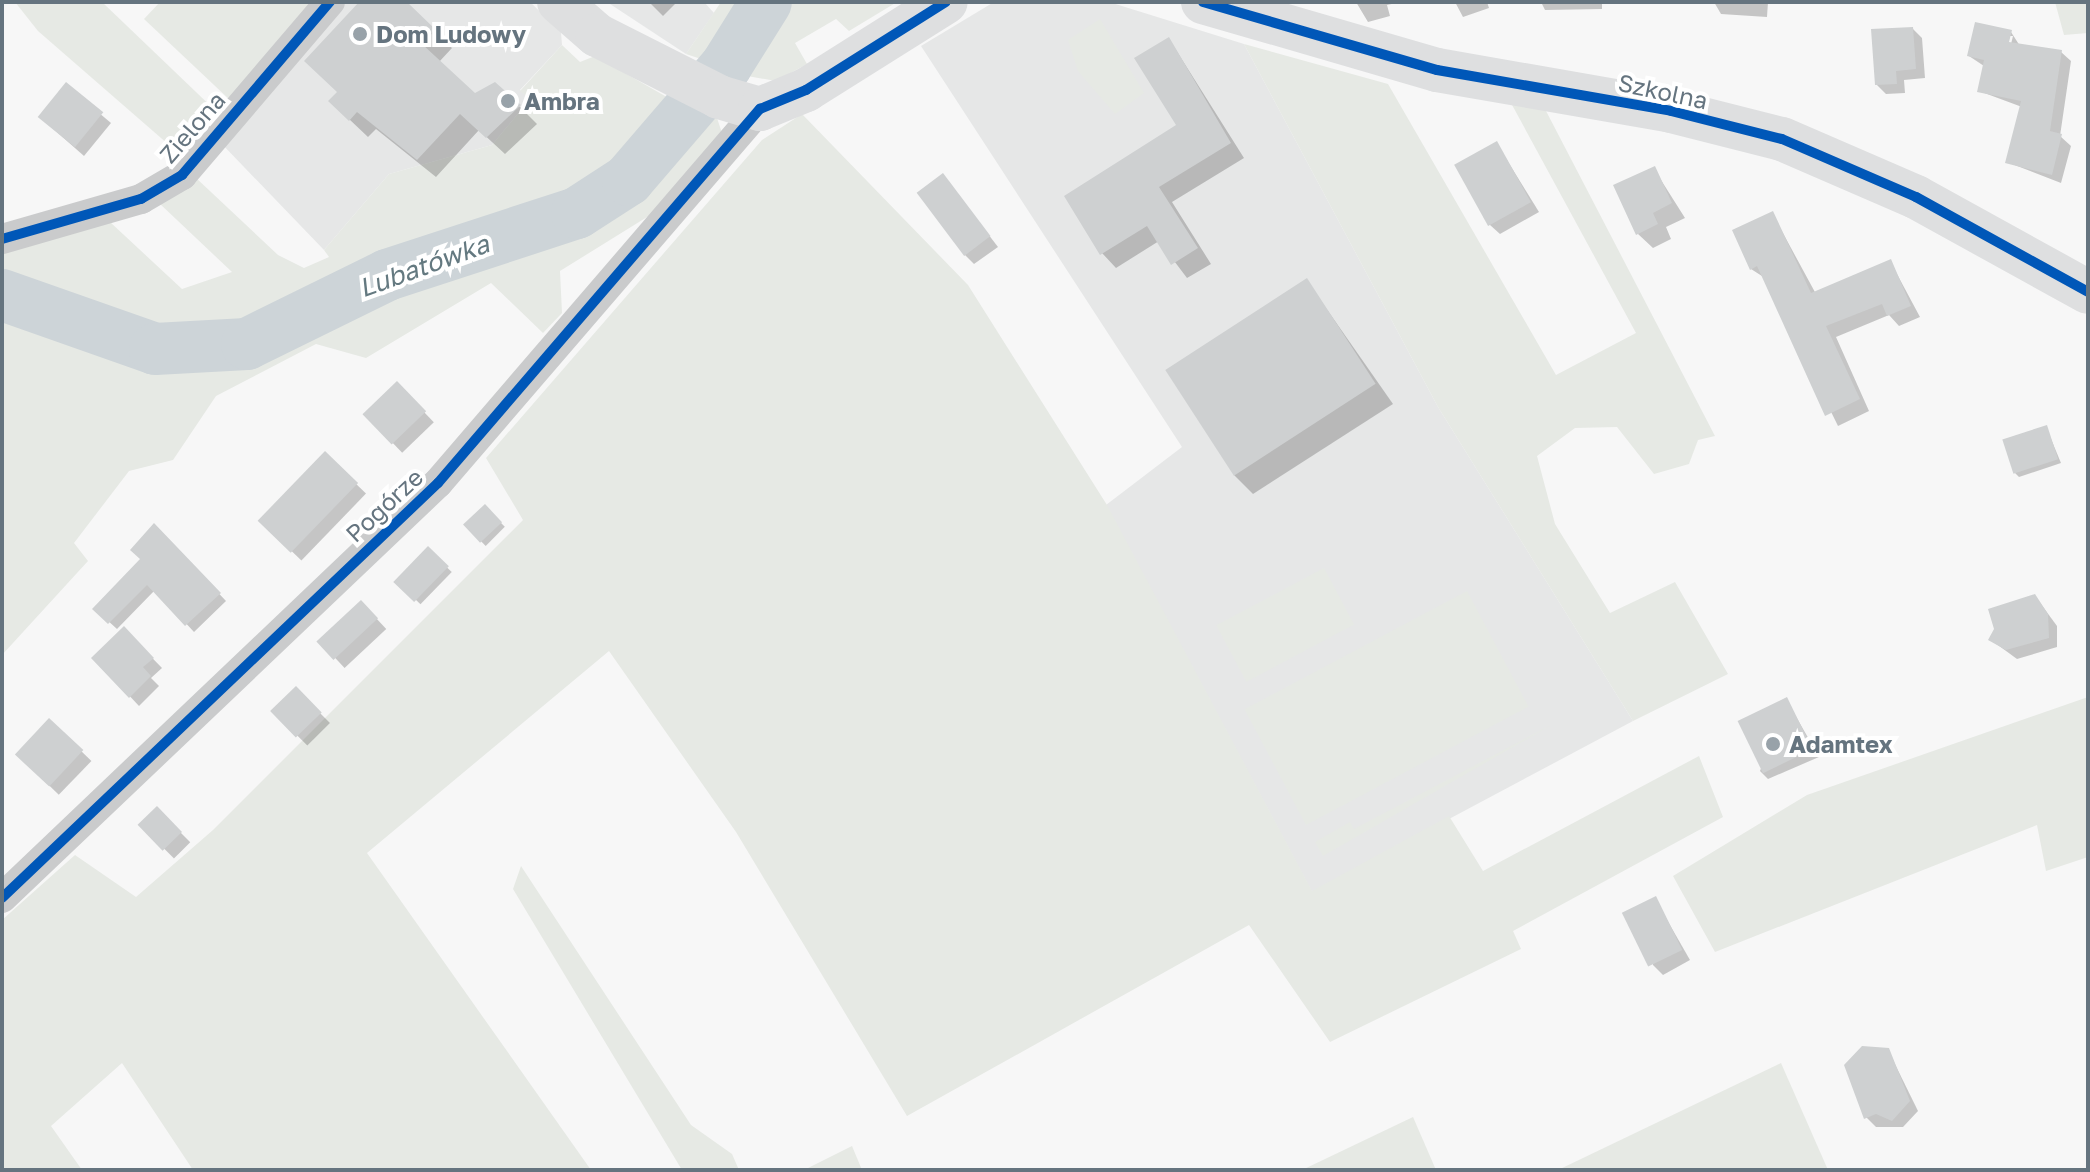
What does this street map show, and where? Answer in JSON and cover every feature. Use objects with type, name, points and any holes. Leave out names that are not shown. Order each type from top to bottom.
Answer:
[{"type":"street","name":"Zielona","points":[[2,239],[141,199],[182,175],[330,2]]},
{"type":"street","points":[[559,2],[597,35],[719,97],[760,109],[806,90],[946,2]]},
{"type":"street","name":"Szkolna","points":[[1203,2],[1437,70],[1671,111],[1782,139],[1916,197],[2088,292]]},
{"type":"street","name":"Pogórze","points":[[2,898],[438,483],[760,109]]},
{"type":"shaded area","points":[[15,2],[102,2],[220,115],[184,158],[38,31]]},
{"type":"shaded area","points":[[160,2],[312,2],[231,101],[144,19]]},
{"type":"shaded area","points":[[347,2],[530,2],[561,32],[562,45],[520,90],[530,99],[492,145],[389,174],[324,250],[220,142]]},
{"type":"shaded area","points":[[607,2],[704,2],[714,13],[686,54]]},
{"type":"shaded area","points":[[721,2],[755,2],[730,48],[704,60],[686,54]]},
{"type":"shaded area","points":[[783,2],[897,2],[849,31],[836,19],[795,43],[807,64],[776,81],[736,74]]},
{"type":"shaded area","points":[[994,2],[1109,2],[1244,44],[1438,407],[1633,721],[1312,892],[1106,505],[1182,447],[921,46]]},
{"type":"shaded area","points":[[2055,2],[2088,2],[2088,33],[2064,35]]},
{"type":"shaded area","points":[[1100,19],[1144,93],[1115,114],[1078,71],[1068,40]]},
{"type":"shaded area","points":[[1244,44],[1388,84],[1556,375],[1636,333],[1511,103],[1545,109],[1715,436],[1698,440],[1689,464],[1654,474],[1617,427],[1575,428],[1537,456],[1555,524],[1610,613],[1675,582],[1728,674],[1633,721],[1438,407]]},
{"type":"shaded area","points":[[562,45],[580,62],[595,56],[672,100],[618,169],[558,208],[390,258],[328,291],[340,313],[370,292],[583,225],[648,178],[707,113],[716,115],[723,136],[660,209],[560,271],[562,313],[543,333],[491,283],[366,358],[316,344],[216,396],[173,460],[129,471],[74,543],[88,561],[2,655],[2,246],[110,222],[182,289],[232,272],[159,203],[195,177],[278,255],[304,268],[329,257],[324,250],[389,174],[492,145],[530,99],[520,91]]},
{"type":"shaded area","points":[[802,114],[968,285],[1107,505],[1312,891],[1449,816],[1483,871],[1699,756],[1723,817],[1513,931],[1521,949],[1330,1042],[1249,925],[907,1116],[736,832],[609,651],[367,853],[591,1170],[193,1170],[122,1063],[51,1126],[82,1170],[2,1170],[2,920],[75,855],[136,897],[213,830],[523,520],[486,458],[762,140]]},
{"type":"shaded area","points":[[1324,568],[1354,625],[1246,682],[1216,625]]},
{"type":"shaded area","points":[[1467,591],[1529,707],[1306,825],[1244,709]]},
{"type":"shaded area","points":[[2088,697],[2088,857],[2046,871],[2037,825],[1715,952],[1673,876],[1807,795]]},
{"type":"shaded area","points":[[1553,724],[1323,856],[1315,842],[1350,822],[1354,829]]},
{"type":"shaded area","points":[[521,866],[691,1125],[732,1154],[739,1170],[682,1170],[513,889]]},
{"type":"shaded area","points":[[1781,1063],[1828,1170],[1558,1170]]},
{"type":"shaded area","points":[[1413,1117],[1436,1170],[1302,1170]]},
{"type":"shaded area","points":[[852,1146],[862,1170],[804,1170]]},
{"type":"building","points":[[359,2],[407,2],[435,29],[422,44],[475,93],[495,82],[521,105],[486,138],[460,114],[417,160],[357,112],[349,121],[328,101],[337,92],[304,61]]},
{"type":"building","points":[[1975,22],[2012,30],[2009,42],[2062,50],[2050,131],[2062,134],[2052,175],[2005,163],[2021,101],[1977,92],[1984,60],[1967,56]]},
{"type":"building","points":[[1913,27],[1916,69],[1896,71],[1897,84],[1875,85],[1871,29]]},
{"type":"building","points":[[1169,37],[1231,143],[1159,187],[1198,248],[1171,265],[1147,226],[1100,255],[1064,196],[1176,125],[1134,58]]},
{"type":"building","points":[[66,82],[103,112],[75,147],[38,117]]},
{"type":"building","points":[[1497,141],[1531,202],[1488,226],[1454,165]]},
{"type":"building","points":[[1655,166],[1672,203],[1653,213],[1658,224],[1636,235],[1613,185]]},
{"type":"building","points":[[943,173],[991,236],[964,256],[917,193]]},
{"type":"building","points":[[1773,211],[1811,293],[1891,259],[1911,306],[1887,316],[1882,304],[1826,326],[1860,399],[1825,416],[1757,266],[1750,270],[1732,230]]},
{"type":"building","points":[[1307,278],[1376,384],[1234,476],[1165,370]]},
{"type":"building","points":[[397,381],[426,411],[392,445],[362,414]]},
{"type":"building","points":[[2047,425],[2058,459],[2013,474],[2002,440]]},
{"type":"building","points":[[325,451],[358,483],[291,553],[258,521]]},
{"type":"building","points":[[485,504],[502,522],[480,543],[463,524]]},
{"type":"building","points":[[154,523],[221,593],[185,626],[147,585],[108,624],[92,609],[140,559],[130,550]]},
{"type":"building","points":[[428,546],[449,566],[414,602],[393,582]]},
{"type":"building","points":[[2035,594],[2048,614],[2049,638],[2006,650],[1988,640],[1994,629],[1988,609]]},
{"type":"building","points":[[361,600],[378,618],[333,660],[316,642]]},
{"type":"building","points":[[124,626],[154,658],[143,667],[151,676],[129,698],[91,658]]},
{"type":"building","points":[[296,686],[322,713],[296,738],[270,711]]},
{"type":"building","points":[[1787,697],[1812,749],[1763,773],[1738,721]]},
{"type":"building","points":[[49,718],[83,750],[49,787],[15,755]]},
{"type":"building","points":[[157,806],[182,832],[163,851],[138,825]]},
{"type":"building","points":[[1656,896],[1682,950],[1648,967],[1622,913]]},
{"type":"building","points":[[1862,1046],[1889,1048],[1910,1101],[1892,1121],[1876,1114],[1864,1119],[1844,1065]]},
{"type":"waterway","name":"Lubatówka","points":[[2,295],[155,349],[247,344],[387,275],[577,213],[628,180],[726,66],[766,2]]},
{"type":"cycle path","points":[[2,239],[141,199],[182,175],[330,2]]},
{"type":"cycle path","points":[[2,898],[438,483],[760,109],[806,90],[946,2]]},
{"type":"cycle path","points":[[1203,2],[1437,70],[1671,111],[1782,139],[1916,197],[2088,292]]},
{"type":"place","name":"Dom Ludowy","points":[[360,34]]},
{"type":"place","name":"Ambra","points":[[508,101]]},
{"type":"place","name":"Adamtex","points":[[1773,744]]}]
